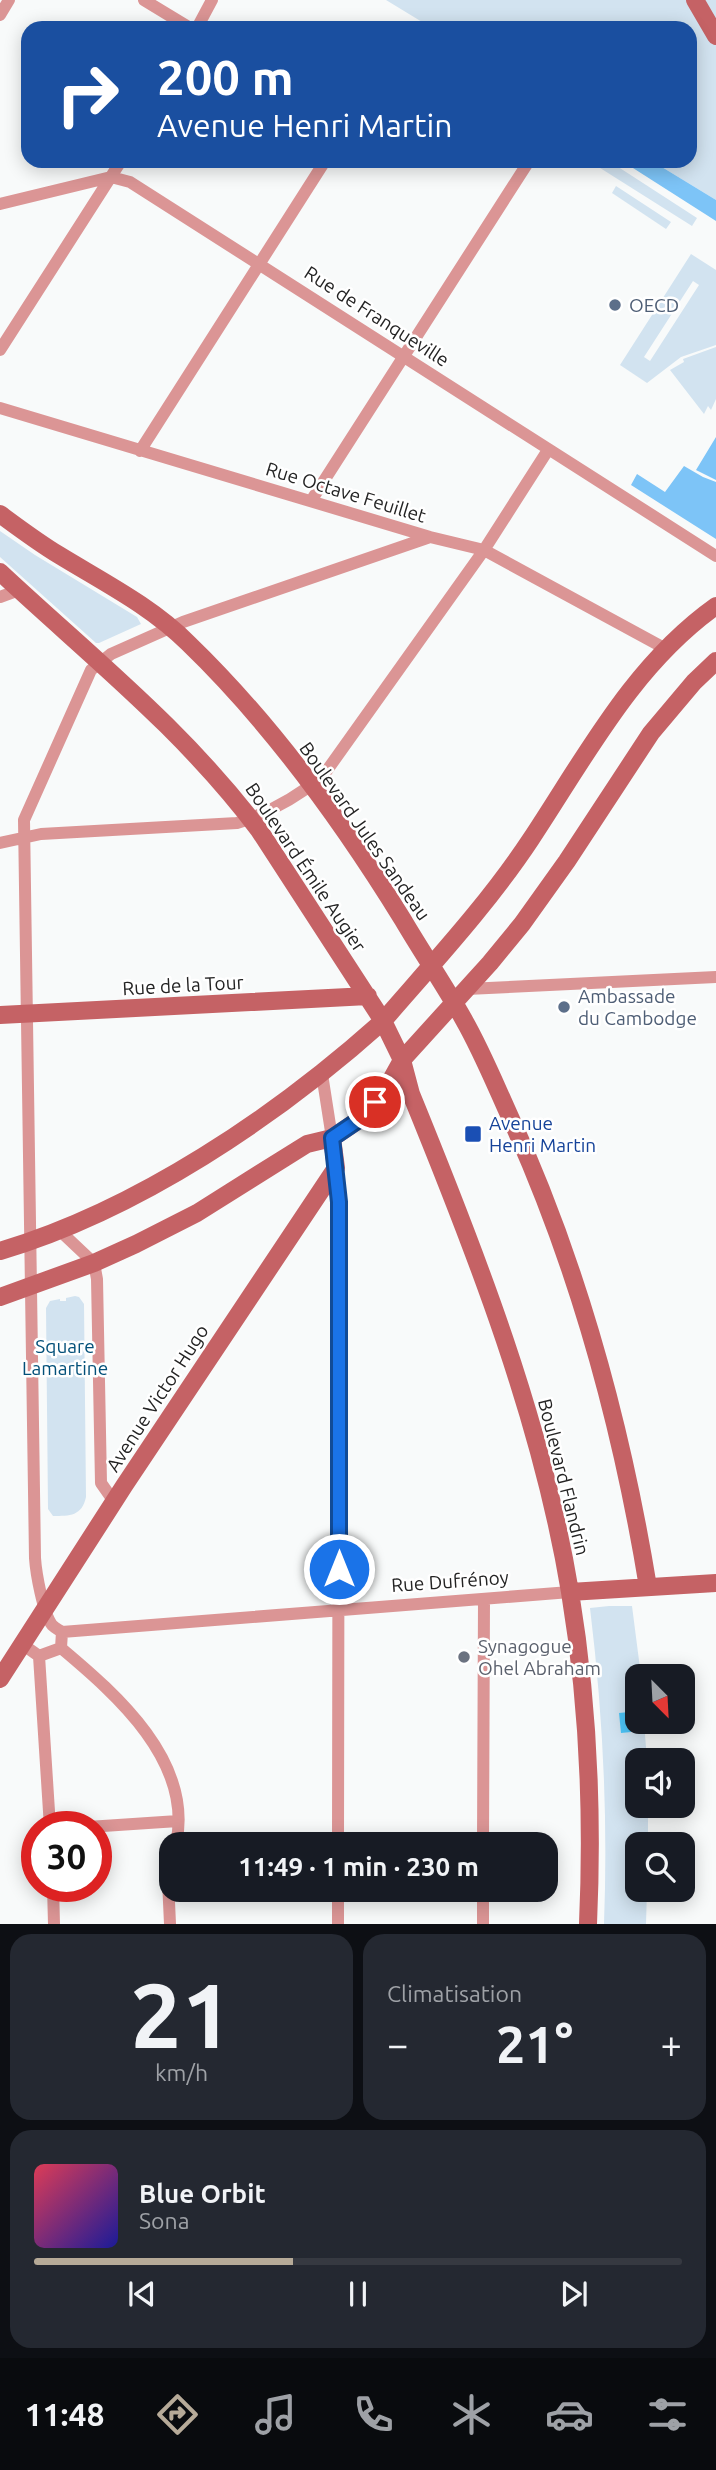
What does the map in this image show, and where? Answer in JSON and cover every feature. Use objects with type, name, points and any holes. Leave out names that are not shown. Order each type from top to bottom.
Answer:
[{"type":"street","points":[[0,15],[9,0]]},
{"type":"street","points":[[144,0],[178,21]]},
{"type":"street","points":[[201,21],[212,0]]},
{"type":"street","points":[[695,0],[716,36]]},
{"type":"street","points":[[0,350],[117,168]]},
{"type":"street","points":[[141,451],[321,168]]},
{"type":"street","points":[[311,501],[525,168]]},
{"type":"street","points":[[0,204],[111,177]]},
{"type":"street","name":"Rue de Franqueville","points":[[111,177],[130,181],[716,556]]},
{"type":"street","name":"Rue Octave Feuillet","points":[[0,408],[430,537],[484,550],[666,649]]},
{"type":"street","points":[[0,842],[41,834],[237,823],[301,794],[323,776],[484,550],[548,450]]},
{"type":"street","name":"Boulevard Jules Sandeau","points":[[0,514],[56,554],[118,589],[186,640],[243,701],[312,786],[377,879],[454,1003]]},
{"type":"street","points":[[61,1648],[62,1632],[52,1624],[42,1591],[36,1581],[24,820],[91,670],[111,654],[169,628],[430,537]]},
{"type":"street","name":"Boulevard Émile Augier","points":[[0,572],[183,740],[251,818],[383,1021]]},
{"type":"street","points":[[0,597],[19,590]]},
{"type":"street","points":[[0,1251],[59,1230],[175,1173],[235,1136],[322,1074],[383,1021],[487,899],[530,840],[622,699],[666,649],[698,618],[716,606]]},
{"type":"street","points":[[0,1297],[94,1263],[136,1244],[197,1213],[307,1144],[332,1138],[363,1117],[387,1087],[402,1060],[522,924],[651,733],[694,682],[716,661]]},
{"type":"street","points":[[467,989],[716,977]]},
{"type":"street","name":"Rue de la Tour","points":[[0,1015],[368,996]]},
{"type":"street","points":[[454,1003],[534,1167],[572,1272],[605,1380],[632,1496],[648,1587]]},
{"type":"street","name":"Boulevard Flandrin","points":[[383,1021],[402,1060],[411,1094],[495,1310],[542,1467],[570,1592],[584,1697],[590,1813],[588,1924]]},
{"type":"street","points":[[322,1074],[339,1202],[338,1832]]},
{"type":"street","name":"Avenue Victor Hugo","points":[[0,1679],[336,1168]]},
{"type":"street","points":[[59,1230],[94,1263],[97,1279],[101,1483],[115,1503]]},
{"type":"street","name":"Rue Dufrénoy","points":[[62,1632],[339,1609],[716,1583]]},
{"type":"street","points":[[483,1832],[484,1600]]},
{"type":"street","points":[[22,1644],[39,1656]]},
{"type":"street","points":[[39,1656],[61,1648]]},
{"type":"street","points":[[61,1648],[127,1709],[146,1732],[163,1762],[176,1798],[177,1832]]},
{"type":"street","points":[[39,1656],[49,1811]]},
{"type":"street","points":[[112,1825],[178,1821]]},
{"type":"street","points":[[53,1902],[54,1924]]},
{"type":"street","points":[[169,1902],[170,1924]]},
{"type":"street","points":[[338,1902],[338,1924]]},
{"type":"street","points":[[483,1902],[483,1924]]},
{"type":"green space","points":[[386,0],[716,0],[716,200],[663,168],[697,168],[697,21],[420,21]]},
{"type":"green space","points":[[600,168],[620,168],[697,218],[692,226]]},
{"type":"green space","points":[[616,186],[671,222],[666,229],[612,193]]},
{"type":"green space","points":[[691,254],[716,270],[716,345],[681,357],[647,383],[620,365]],"holes":[[[693,281],[699,285],[650,361],[644,357]]]},
{"type":"green space","points":[[716,347],[716,399],[711,410],[708,406],[704,414],[670,370],[684,362],[683,359]]},
{"type":"green space","points":[[0,531],[137,617],[141,624],[96,643],[0,557]]},
{"type":"green space","name":"Square Lamartine","points":[[75,1296],[84,1304],[86,1497],[82,1508],[74,1514],[53,1516],[48,1509],[46,1308],[50,1301],[66,1301],[66,1298]]},
{"type":"green space","points":[[632,1606],[639,1664],[625,1664],[625,1734],[645,1734],[646,1748],[625,1748],[625,1818],[648,1818],[648,1832],[625,1832],[625,1902],[647,1902],[646,1924],[604,1924],[603,1766],[590,1608]]},
{"type":"shaded area","points":[[633,168],[663,168],[716,200],[716,221]]},
{"type":"shaded area","points":[[716,437],[716,480],[696,470]]},
{"type":"shaded area","points":[[684,466],[716,482],[716,539],[631,485],[637,474],[665,492]]},
{"type":"shaded area","points":[[625,1712],[625,1733],[621,1733],[619,1713]]},
{"type":"place","name":"OECD","points":[[615,305]]},
{"type":"place","name":"Ambassade du Cambodge","points":[[564,1007]]},
{"type":"place","name":"Avenue Henri Martin","points":[[473,1134]]},
{"type":"place","name":"Synagogue Ohel Abraham","points":[[464,1657]]},
{"type":"route","points":[[339,1569],[339,1202],[332,1138],[363,1117],[375,1102]]}]
